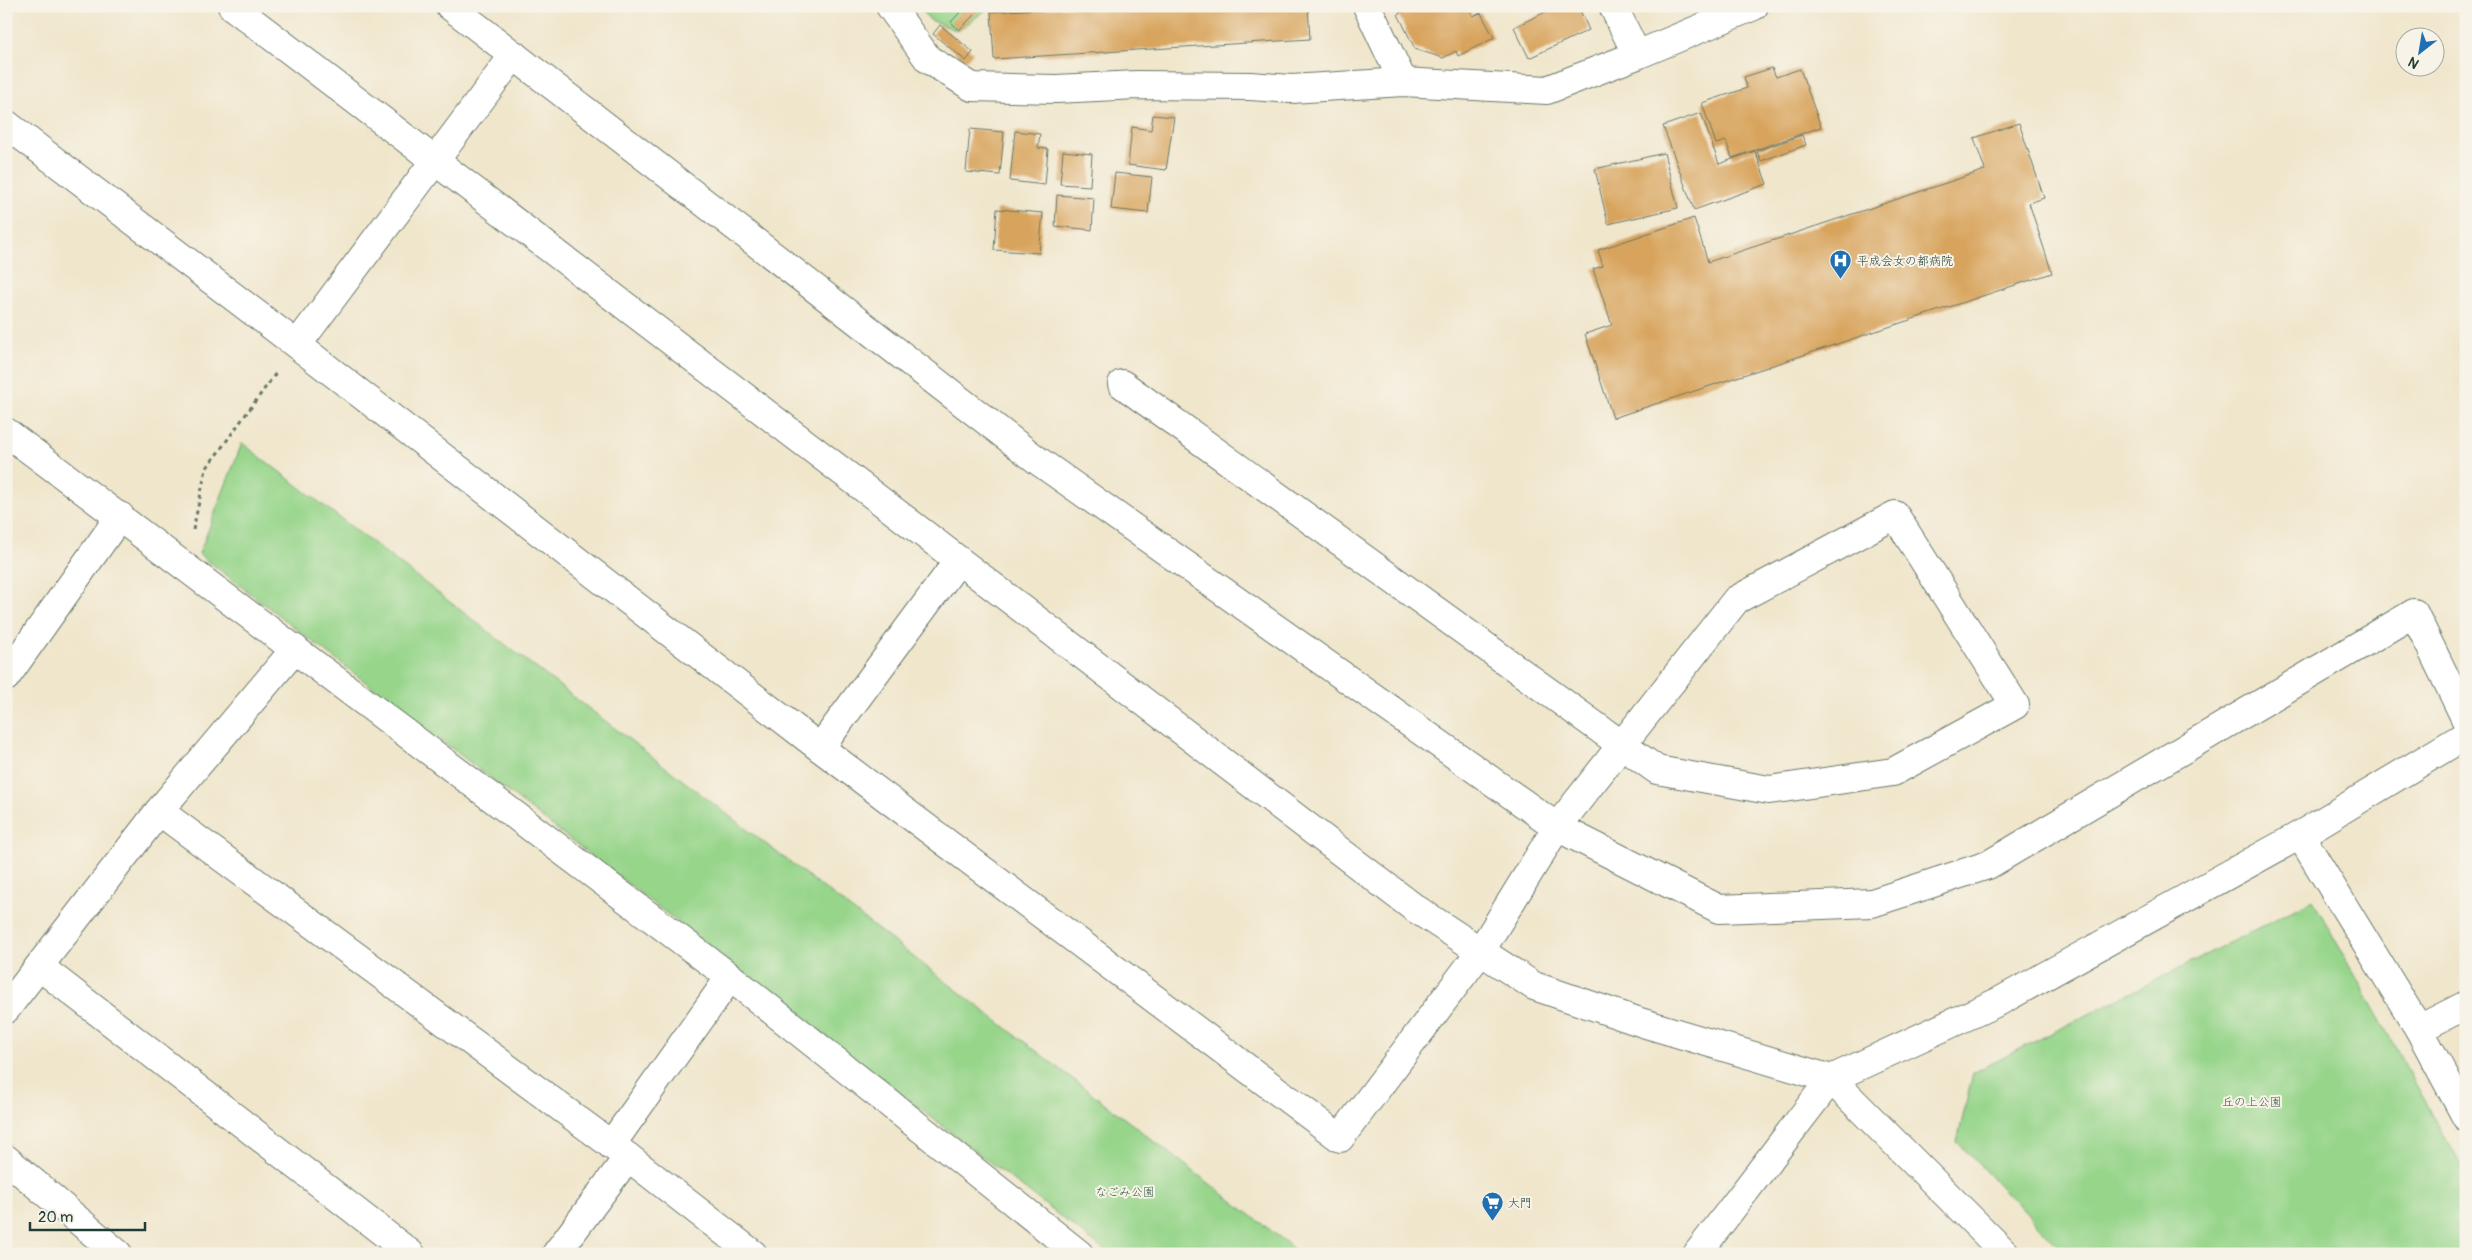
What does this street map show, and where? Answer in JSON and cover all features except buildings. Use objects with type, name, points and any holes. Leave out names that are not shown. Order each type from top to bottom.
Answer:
[{"type":"street","points":[[232,6],[1413,907],[1534,986],[1644,1023],[1831,1079],[1995,1250]]},
{"type":"street","points":[[450,6],[1038,460],[1557,827],[1719,909],[1872,903],[1988,865],[2414,613],[2466,720]]},
{"type":"street","points":[[890,6],[928,59],[972,87],[1056,89],[1137,85],[1250,86],[1291,89],[1403,82],[1547,90],[1754,6]]},
{"type":"street","points":[[1367,6],[1403,82]]},
{"type":"street","points":[[1613,6],[1637,55]]},
{"type":"street","points":[[297,345],[436,162],[514,55]]},
{"type":"street","points":[[6,124],[297,345],[820,748],[1340,1138],[1480,952],[1557,827],[1622,745],[1736,600],[1895,516],[2015,705],[1893,772],[1769,790],[1657,770],[1622,745],[1122,384]]},
{"type":"street","points":[[6,432],[730,977],[1079,1254]]},
{"type":"street","points":[[6,677],[120,516]]},
{"type":"street","points":[[820,748],[958,561]]},
{"type":"street","points":[[6,1009],[160,811],[295,648]]},
{"type":"street","points":[[1697,1254],[1831,1079],[2000,1001],[2300,835],[2466,735]]},
{"type":"street","points":[[160,811],[619,1151],[753,1254]]},
{"type":"street","points":[[2300,835],[2419,1030],[2466,1117]]},
{"type":"street","points":[[40,967],[411,1254]]},
{"type":"street","points":[[556,1254],[730,977]]},
{"type":"street","points":[[2419,1030],[2466,1005]]},
{"type":"street","points":[[6,1159],[118,1254]]},
{"type":"path","points":[[177,559],[193,529],[206,469],[297,345]]},
{"type":"green space","points":[[918,6],[991,6],[958,31],[930,20]]},
{"type":"green space","name":"なごみ公園","points":[[242,443],[1282,1239],[1299,1254],[1109,1254],[199,554]]},
{"type":"green space","name":"丘の上公園","points":[[2313,900],[2466,1174],[2466,1254],[2066,1254],[1957,1142],[1973,1073]]},
{"type":"place","name":"平成会女の都病院","points":[[1841,280]]},
{"type":"place","name":"大門","points":[[1492,1222]]}]
